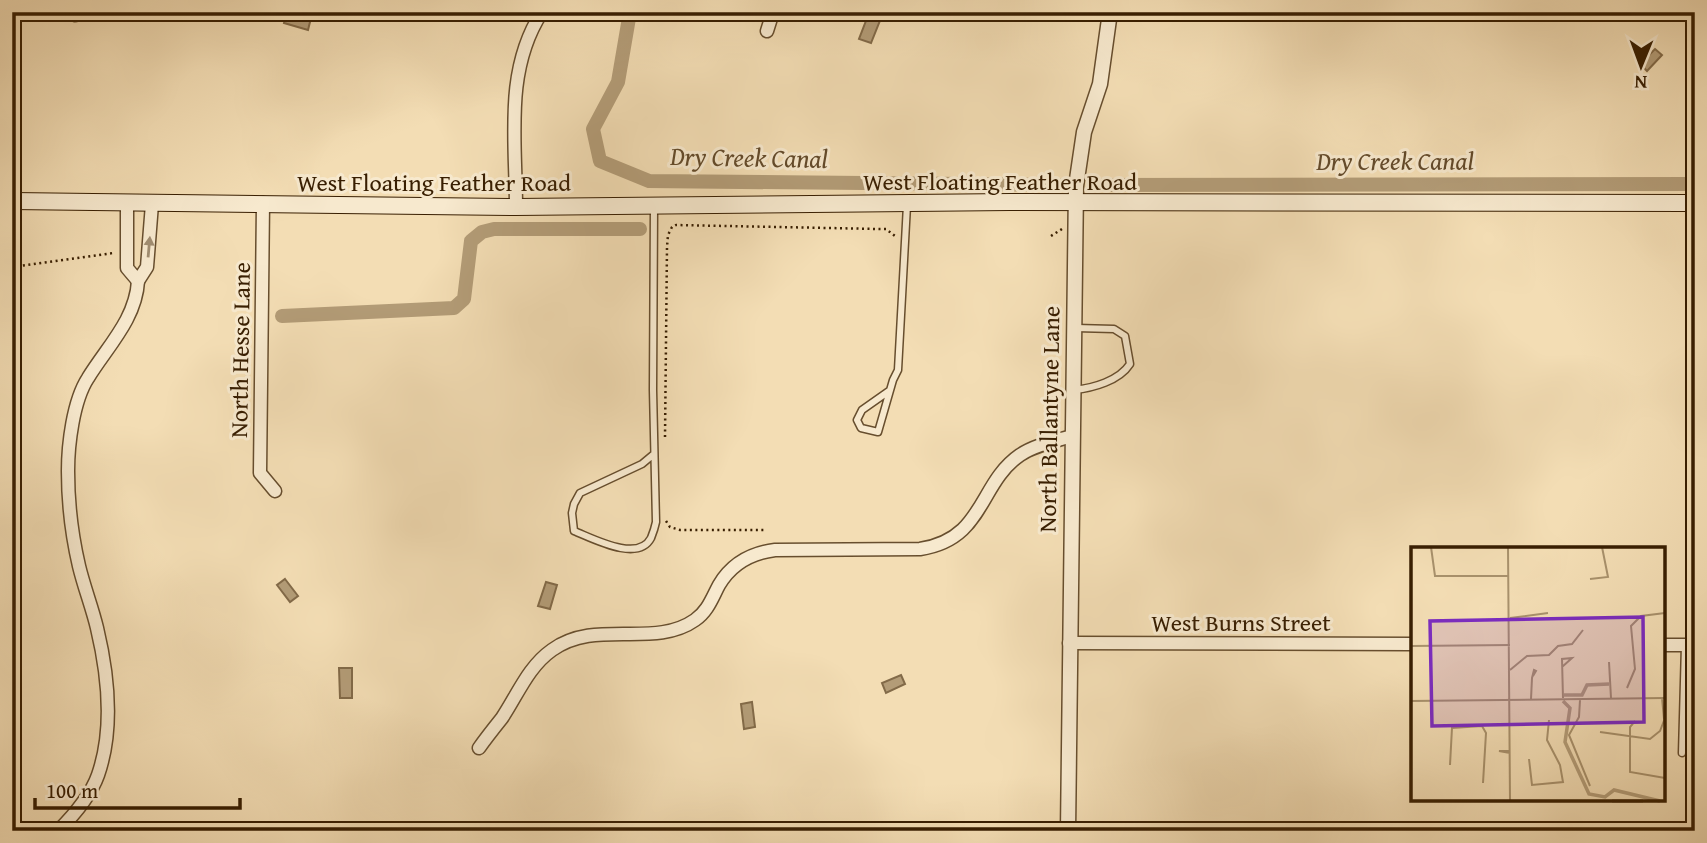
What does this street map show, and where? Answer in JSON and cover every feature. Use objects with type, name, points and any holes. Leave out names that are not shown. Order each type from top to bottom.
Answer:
[{"type":"main road","name":"West Floating Feather Road","points":[[12,201],[516,207],[908,203],[1695,203]]},
{"type":"street","points":[[516,207],[517,73],[528,36],[542,12]]},
{"type":"street","points":[[767,31],[773,12]]},
{"type":"street","name":"North Ballantyne Lane","points":[[1068,831],[1075,204],[1080,150],[1100,84],[1110,12]]},
{"type":"street","points":[[127,204],[127,268],[138,281]]},
{"type":"street","points":[[58,831],[73,816],[98,777],[107,742],[107,696],[97,629],[79,567],[73,533],[68,472],[71,427],[86,380],[111,347],[137,298],[138,281],[147,267],[152,204]]},
{"type":"street","name":"North Hesse Lane","points":[[263,204],[260,473],[275,491]]},
{"type":"street","points":[[479,748],[540,659],[562,644],[586,635],[664,632],[681,628],[697,619],[710,604],[729,571],[744,559],[759,552],[936,547],[955,538],[970,522],[1005,470],[1019,456],[1035,447],[1072,436]]},
{"type":"street","name":"West Burns Street","points":[[1069,643],[1411,644]]},
{"type":"street","points":[[1665,645],[1690,645]]},
{"type":"lane","points":[[889,391],[862,410],[857,420],[861,428],[878,432],[889,391],[898,370],[908,203]]},
{"type":"lane","points":[[654,205],[656,522],[651,538],[645,545],[634,549],[619,548],[573,531],[572,513],[580,493],[642,464],[654,454]]},
{"type":"lane","points":[[1073,328],[1114,328],[1125,336],[1130,364],[1125,371],[1112,379],[1090,388],[1073,390]]},
{"type":"lane","points":[[1682,753],[1690,645]]},
{"type":"path","points":[[665,440],[667,247],[672,227],[886,229],[898,238]]},
{"type":"path","points":[[1051,236],[1065,228]]},
{"type":"path","points":[[12,267],[114,253]]},
{"type":"path","points":[[665,519],[670,527],[680,530],[765,530]]},
{"type":"shaded area","points":[[287,12],[311,18],[308,30],[284,23]]},
{"type":"shaded area","points":[[869,13],[881,18],[871,43],[859,39]]},
{"type":"shaded area","points":[[1655,49],[1662,55],[1647,71],[1640,64]]},
{"type":"shaded area","points":[[285,579],[298,596],[290,602],[277,585]]},
{"type":"shaded area","points":[[546,582],[557,585],[550,609],[538,606]]},
{"type":"shaded area","points":[[339,668],[352,668],[352,698],[340,698]]},
{"type":"shaded area","points":[[901,675],[905,684],[886,693],[882,683]]},
{"type":"shaded area","points":[[752,702],[755,727],[744,729],[741,704]]},
{"type":"waterway","name":"Dry Creek Canal","points":[[630,12],[618,82],[593,129],[600,161],[649,181],[1058,185]]},
{"type":"waterway","name":"Dry Creek Canal","points":[[1095,185],[1695,184]]},
{"type":"waterway","points":[[282,316],[454,308],[464,299],[471,241],[482,232],[494,229],[640,229]]}]
